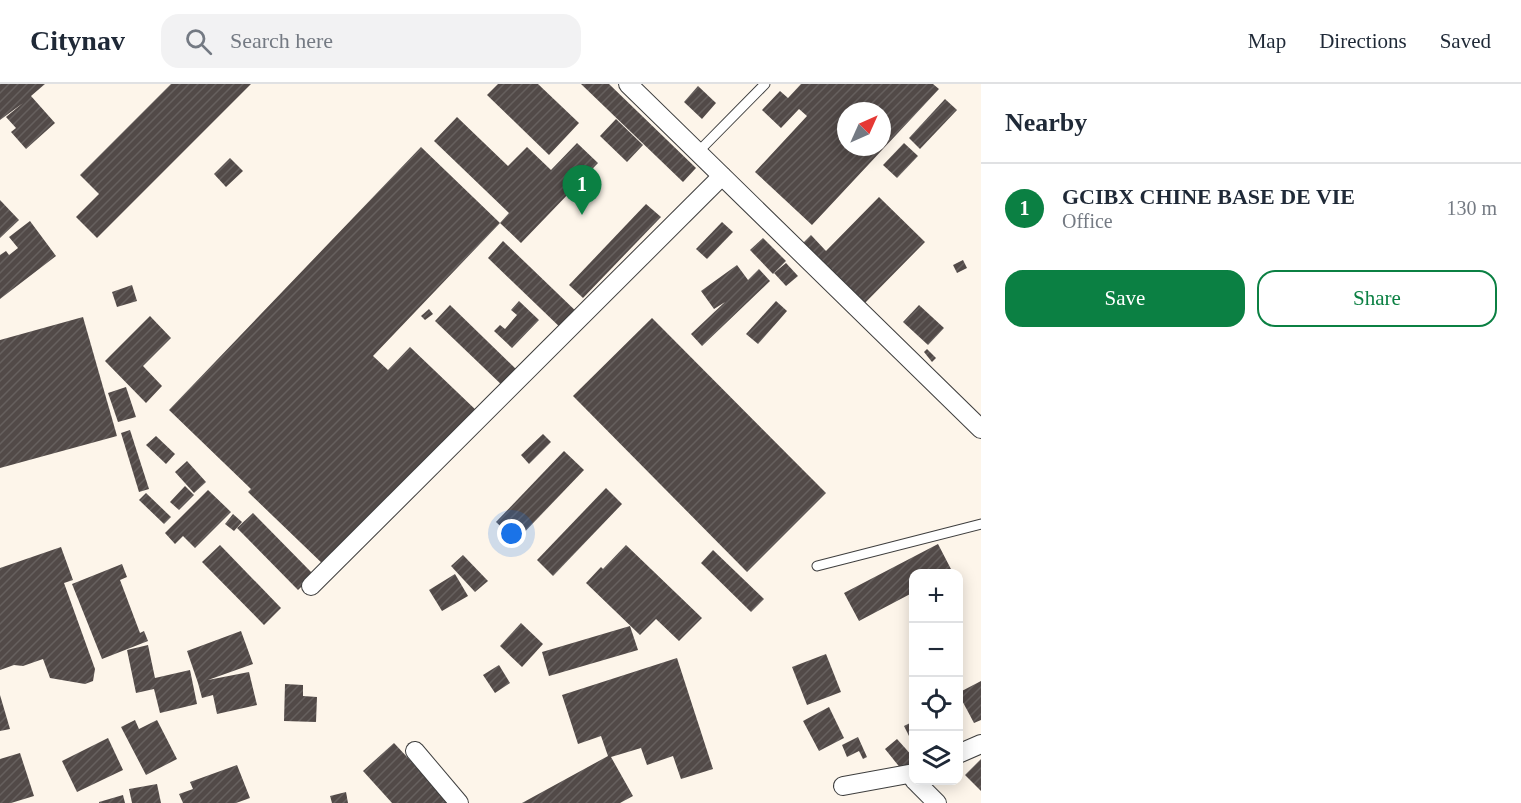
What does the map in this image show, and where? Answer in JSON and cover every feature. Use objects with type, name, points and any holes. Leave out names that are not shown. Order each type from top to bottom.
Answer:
[{"type":"street","points":[[628,84],[981,429]]},
{"type":"street","points":[[311,586],[722,176]]},
{"type":"street","points":[[963,752],[981,744]]},
{"type":"street","points":[[415,751],[459,803]]},
{"type":"street","points":[[843,786],[909,778]]},
{"type":"street","points":[[920,785],[937,803]]},
{"type":"lane","points":[[698,152],[765,84]]},
{"type":"lane","points":[[817,566],[981,524]]},
{"type":"building","points":[[0,84],[45,84],[31,96],[55,123],[26,149],[11,132],[16,128],[6,117],[23,103],[0,120]]},
{"type":"building","points":[[171,84],[251,84],[97,238],[76,217],[99,194],[80,175]]},
{"type":"building","points":[[498,84],[538,84],[579,123],[549,155],[487,95]]},
{"type":"building","points":[[581,84],[609,84],[696,168],[683,182]]},
{"type":"building","points":[[801,84],[933,84],[939,89],[891,140],[891,102],[837,102],[837,156],[876,156],[812,225],[755,172],[807,116],[799,109],[781,128],[762,110],[780,91],[788,98]]},
{"type":"building","points":[[698,86],[716,103],[702,119],[684,102]]},
{"type":"building","points":[[945,99],[957,110],[920,149],[909,138]]},
{"type":"building","points":[[457,117],[508,166],[527,147],[551,170],[577,143],[598,163],[521,243],[500,223],[509,213],[434,141]]},
{"type":"building","points":[[616,119],[643,145],[627,162],[600,136]]},
{"type":"building","points":[[904,143],[918,156],[897,178],[883,165]]},
{"type":"building","points":[[421,147],[500,223],[373,356],[388,370],[410,347],[478,412],[326,567],[248,492],[251,489],[169,410]]},
{"type":"building","points":[[230,158],[243,171],[226,187],[214,174]]},
{"type":"building","points":[[879,197],[925,242],[860,308],[801,245],[811,235],[826,251]]},
{"type":"building","points":[[0,200],[19,220],[0,238]]},
{"type":"building","points":[[646,204],[661,217],[583,298],[569,285]]},
{"type":"building","points":[[30,221],[56,256],[0,299],[0,255],[6,251],[9,255],[18,248],[9,237]]},
{"type":"building","points":[[722,222],[733,232],[707,259],[696,249]]},
{"type":"building","points":[[763,238],[786,261],[773,274],[750,250]]},
{"type":"building","points":[[503,241],[581,316],[565,332],[488,258]]},
{"type":"building","points":[[963,260],[967,268],[957,273],[953,265]]},
{"type":"building","points":[[786,263],[798,276],[786,286],[774,273]]},
{"type":"building","points":[[737,265],[748,280],[759,269],[770,281],[702,346],[691,334],[725,302],[714,309],[701,291]]},
{"type":"building","points":[[132,285],[137,301],[117,307],[112,292]]},
{"type":"building","points":[[519,301],[539,320],[512,348],[494,331],[500,325],[505,329],[517,315],[511,310]]},
{"type":"building","points":[[776,301],[787,311],[758,344],[746,334]]},
{"type":"building","points":[[450,305],[520,373],[505,388],[435,321]]},
{"type":"building","points":[[919,305],[944,328],[928,345],[903,322]]},
{"type":"building","points":[[429,309],[433,314],[425,320],[421,316]]},
{"type":"building","points":[[150,316],[171,338],[143,366],[162,386],[146,403],[105,361]]},
{"type":"building","points":[[83,317],[117,436],[0,468],[0,340]]},
{"type":"building","points":[[652,318],[826,493],[747,572],[573,396]]},
{"type":"building","points":[[927,349],[936,358],[932,362],[924,352]]},
{"type":"building","points":[[126,387],[136,417],[118,422],[108,393]]},
{"type":"building","points":[[130,430],[149,489],[139,492],[121,433]]},
{"type":"building","points":[[543,434],[551,442],[529,464],[521,455]]},
{"type":"building","points":[[156,436],[175,454],[166,464],[146,445]]},
{"type":"building","points":[[564,451],[584,470],[516,541],[496,522]]},
{"type":"building","points":[[187,461],[206,482],[194,493],[175,472]]},
{"type":"building","points":[[185,486],[194,495],[179,510],[170,502]]},
{"type":"building","points":[[606,488],[622,504],[553,576],[537,560]]},
{"type":"building","points":[[208,490],[231,512],[195,548],[183,536],[175,544],[165,533]]},
{"type":"building","points":[[146,493],[171,517],[164,524],[139,500]]},
{"type":"building","points":[[253,513],[314,575],[298,590],[237,528]]},
{"type":"building","points":[[233,514],[242,522],[234,531],[225,524]]},
{"type":"building","points":[[938,544],[951,569],[909,569],[909,595],[859,621],[844,593]]},
{"type":"building","points":[[220,545],[281,608],[264,625],[202,562]]},
{"type":"building","points":[[626,545],[702,618],[679,641],[656,619],[640,635],[586,583]]},
{"type":"building","points":[[61,547],[73,580],[64,583],[95,669],[93,681],[85,684],[50,678],[43,659],[23,666],[14,665],[0,670],[0,568]]},
{"type":"building","points":[[713,550],[764,599],[751,612],[701,563]]},
{"type":"building","points":[[463,555],[488,581],[475,592],[451,566]]},
{"type":"building","points":[[122,564],[127,577],[120,580],[140,633],[144,631],[148,641],[102,659],[72,584]]},
{"type":"building","points":[[455,574],[468,596],[442,611],[429,590]]},
{"type":"building","points":[[521,623],[543,644],[522,667],[500,646]]},
{"type":"building","points":[[630,626],[638,650],[549,676],[542,652]]},
{"type":"building","points":[[241,631],[253,664],[208,680],[249,672],[257,705],[217,714],[213,695],[202,698],[187,651]]},
{"type":"building","points":[[148,645],[155,678],[190,670],[197,704],[160,713],[154,689],[136,693],[127,650]]},
{"type":"building","points":[[826,654],[841,692],[807,705],[792,667]]},
{"type":"building","points":[[677,658],[713,769],[681,779],[673,756],[647,765],[641,748],[611,757],[633,796],[620,803],[522,803],[608,756],[601,736],[578,744],[562,695]]},
{"type":"building","points":[[499,665],[510,683],[495,693],[483,675]]},
{"type":"building","points":[[981,681],[981,720],[974,723],[963,702],[963,690]]},
{"type":"building","points":[[285,684],[303,685],[303,696],[317,697],[316,722],[284,721]]},
{"type":"building","points":[[0,695],[10,729],[0,731]]},
{"type":"building","points":[[829,707],[844,738],[819,751],[803,721]]},
{"type":"building","points":[[135,720],[139,729],[157,720],[177,759],[146,775],[121,727]]},
{"type":"building","points":[[909,724],[909,736],[904,726]]},
{"type":"building","points":[[858,737],[867,757],[863,759],[859,751],[847,757],[842,745]]},
{"type":"building","points":[[108,738],[123,770],[77,792],[62,761]]},
{"type":"building","points":[[897,739],[909,752],[909,765],[902,770],[885,749]]},
{"type":"building","points":[[394,743],[450,803],[392,803],[363,771]]},
{"type":"building","points":[[20,753],[34,796],[11,803],[0,803],[0,759]]},
{"type":"building","points":[[981,759],[981,791],[965,775]]},
{"type":"building","points":[[237,765],[250,798],[236,803],[183,803],[179,794],[193,789],[190,782]]},
{"type":"building","points":[[157,784],[161,803],[132,803],[129,789]]},
{"type":"building","points":[[346,792],[348,803],[332,803],[330,796]]},
{"type":"building","points":[[123,795],[125,803],[99,803],[99,802]]},
{"type":"place","name":"GCIBX CHINE BASE DE VIE","points":[[582,215]]}]
